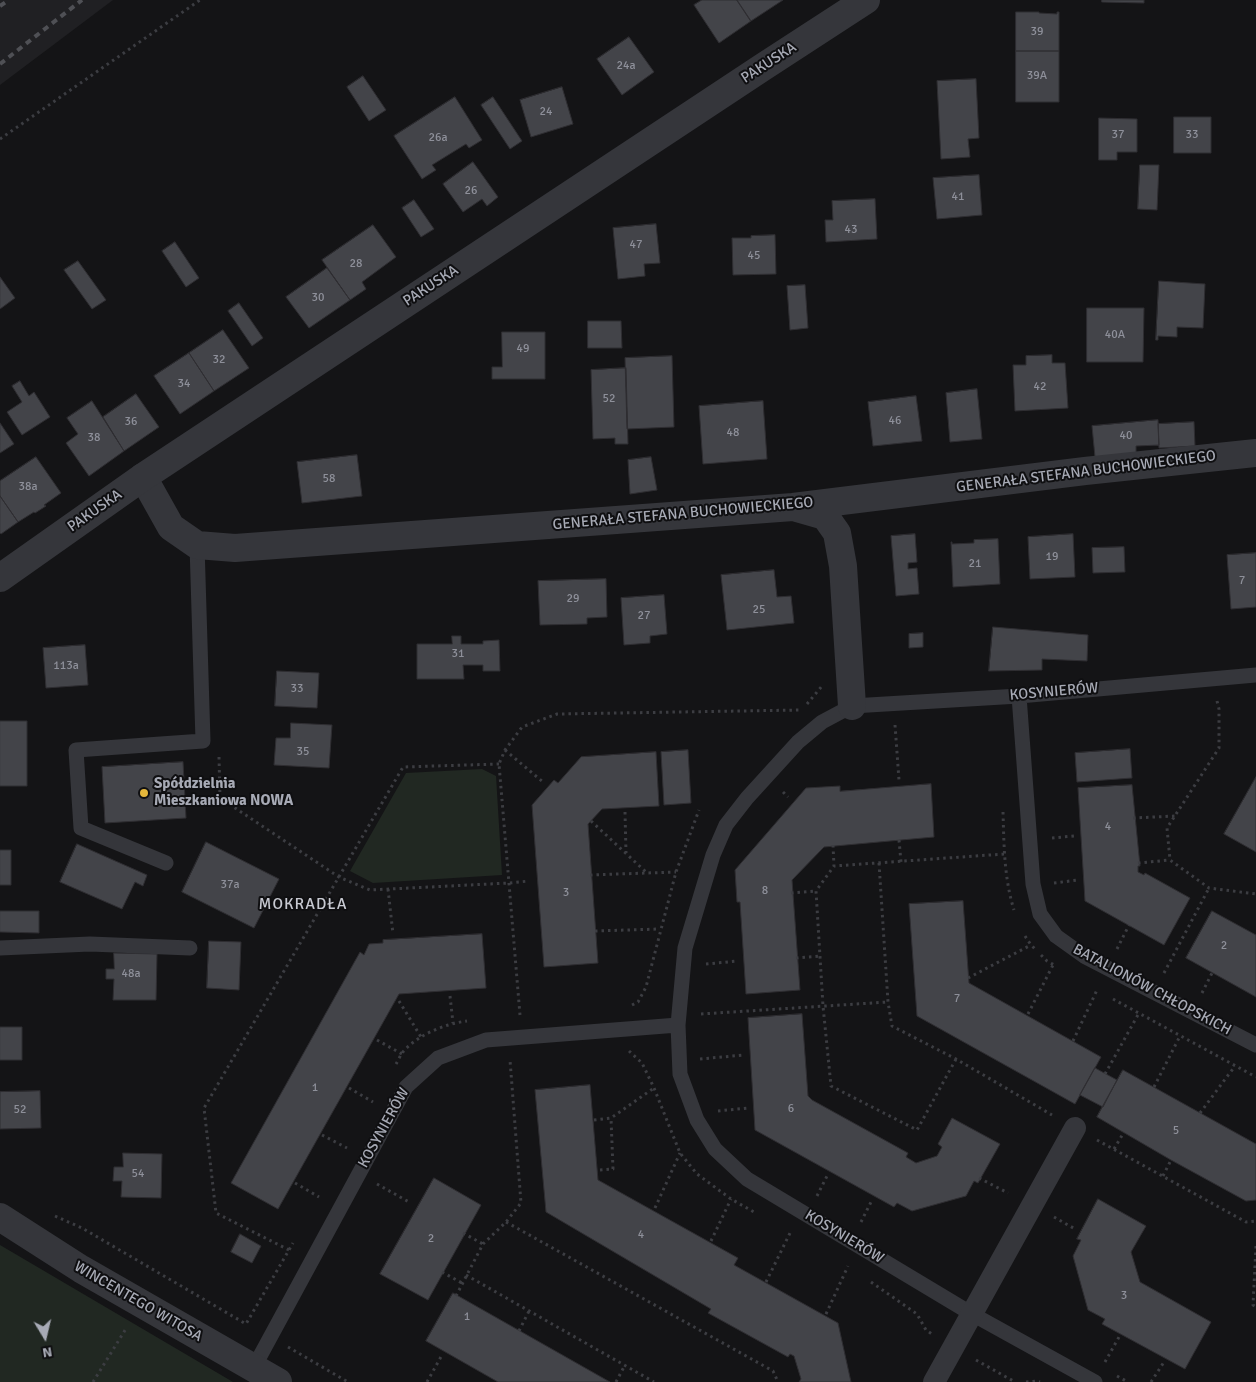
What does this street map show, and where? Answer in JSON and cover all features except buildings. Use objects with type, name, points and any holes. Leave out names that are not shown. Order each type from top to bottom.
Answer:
[{"type":"street","name":"PAKUSKA","points":[[0,578],[144,477],[866,0]]},
{"type":"street","name":"GENERAŁA STEFANA BUCHOWIECKIEGO","points":[[197,545],[235,548],[793,506],[1085,471],[1256,453]]},
{"type":"street","points":[[144,477],[172,527],[197,545]]},
{"type":"street","points":[[793,506],[825,516],[837,533],[843,566],[852,706]]},
{"type":"street","points":[[934,1382],[1075,1128]]},
{"type":"street","name":"WINCENTEGO WITOSA","points":[[0,1217],[81,1269],[278,1382]]},
{"type":"lane","points":[[166,863],[80,828],[76,750],[202,741],[197,545]]},
{"type":"lane","name":"KOSYNIERÓW","points":[[1095,1382],[972,1314],[747,1180],[715,1149],[697,1120],[680,1074],[678,1025],[685,948],[713,854],[726,825],[747,798],[798,742],[822,722],[852,706],[1020,696],[1256,675]]},
{"type":"lane","name":"BATALIONÓW CHŁOPSKICH","points":[[1020,696],[1033,884],[1040,914],[1056,936],[1084,956],[1256,1045]]},
{"type":"lane","points":[[0,948],[90,944],[190,948]]},
{"type":"lane","name":"KOSYNIERÓW","points":[[253,1368],[406,1087],[438,1058],[486,1040],[678,1025]]},
{"type":"path","points":[[0,139],[200,0]]},
{"type":"path","points":[[520,1015],[499,764],[504,750],[522,727],[557,714],[802,710],[824,683]]},
{"type":"path","points":[[1170,860],[1167,828],[1219,748],[1219,708],[1218,702],[1212,695]]},
{"type":"path","points":[[894,719],[899,780]]},
{"type":"path","points":[[218,748],[220,798],[339,877],[370,890],[529,881]]},
{"type":"path","points":[[504,750],[543,782]]},
{"type":"path","points":[[289,1250],[216,1213],[204,1108],[403,767],[499,764]]},
{"type":"path","points":[[1003,807],[1004,854],[1009,895],[1016,916]]},
{"type":"path","points":[[625,812],[626,854]]},
{"type":"path","points":[[1133,818],[1175,816]]},
{"type":"path","points":[[591,821],[647,874]]},
{"type":"path","points":[[1051,838],[1074,836]]},
{"type":"path","points":[[898,840],[901,862]]},
{"type":"path","points":[[833,845],[834,866],[816,891],[823,1006],[831,1086],[916,1130],[956,1059]]},
{"type":"path","points":[[834,866],[1004,854]]},
{"type":"path","points":[[1138,863],[1170,860],[1209,888],[1256,894]]},
{"type":"path","points":[[879,863],[888,1002],[892,1026],[956,1059],[1075,1128],[1246,1222],[1256,1221]]},
{"type":"path","points":[[590,875],[676,872]]},
{"type":"path","points":[[1046,884],[1078,880]]},
{"type":"path","points":[[1164,974],[1209,888]]},
{"type":"path","points":[[388,889],[393,934]]},
{"type":"path","points":[[790,893],[816,891]]},
{"type":"path","points":[[1114,956],[1129,925]]},
{"type":"path","points":[[595,931],[660,929]]},
{"type":"path","points":[[1022,931],[1031,945],[1047,961],[1061,970]]},
{"type":"path","points":[[968,978],[1031,945]]},
{"type":"path","points":[[796,958],[820,956]]},
{"type":"path","points":[[698,965],[738,961]]},
{"type":"path","points":[[1028,1014],[1053,964]]},
{"type":"path","points":[[1200,995],[1212,973]]},
{"type":"path","points":[[1090,986],[1256,1077]]},
{"type":"path","points":[[1073,1040],[1097,990]]},
{"type":"path","points":[[450,996],[453,1023]]},
{"type":"path","points":[[399,1001],[421,1037]]},
{"type":"path","points":[[693,1015],[888,1002]]},
{"type":"path","points":[[1105,1074],[1139,1013]]},
{"type":"path","points":[[1154,1087],[1180,1036]]},
{"type":"path","points":[[377,1040],[402,1054]]},
{"type":"path","points":[[622,1048],[629,1051],[642,1063],[680,1153],[697,1174],[731,1199],[757,1214]]},
{"type":"path","points":[[692,1060],[744,1054]]},
{"type":"path","points":[[456,1296],[483,1244],[506,1222],[520,1203],[509,1055]]},
{"type":"path","points":[[1200,1113],[1235,1066]]},
{"type":"path","points":[[349,1088],[374,1102]]},
{"type":"path","points":[[594,1120],[611,1118],[654,1088]]},
{"type":"path","points":[[716,1111],[748,1108]]},
{"type":"path","points":[[600,1170],[613,1168],[611,1118]]},
{"type":"path","points":[[1114,1149],[1124,1132]]},
{"type":"path","points":[[322,1135],[347,1149]]},
{"type":"path","points":[[655,1208],[680,1153]]},
{"type":"path","points":[[1163,1176],[1171,1160]]},
{"type":"path","points":[[813,1203],[828,1174]]},
{"type":"path","points":[[372,1181],[409,1202]]},
{"type":"path","points":[[295,1183],[319,1198]]},
{"type":"path","points":[[712,1241],[731,1199]]},
{"type":"path","points":[[857,1229],[872,1200]]},
{"type":"path","points":[[506,1222],[773,1371],[778,1382]]},
{"type":"path","points":[[766,1282],[790,1233],[782,1228]]},
{"type":"path","points":[[464,1233],[483,1244]]},
{"type":"path","points":[[1256,1246],[1253,1305],[1256,1307]]},
{"type":"path","points":[[826,1314],[848,1266],[840,1262]]},
{"type":"path","points":[[442,1272],[462,1283]]},
{"type":"path","points":[[466,1275],[654,1382]]},
{"type":"path","points":[[864,1277],[917,1314],[926,1330],[1015,1382]]},
{"type":"path","points":[[519,1331],[529,1311]]},
{"type":"path","points":[[93,1382],[130,1322]]},
{"type":"path","points":[[1102,1367],[1120,1337]]},
{"type":"path","points":[[281,1343],[348,1382]]},
{"type":"path","points":[[427,1382],[442,1355]]},
{"type":"path","points":[[1151,1382],[1164,1362]]},
{"type":"path","points":[[616,1382],[625,1365]]},
{"type":"path","points":[[1026,1382],[1037,1380],[1040,1382]]},
{"type":"shaded area","points":[[0,0],[113,0],[0,85]]},
{"type":"shaded area","points":[[482,769],[496,776],[502,875],[373,883],[350,871],[406,773]]},
{"type":"shaded area","points":[[0,1245],[233,1382],[0,1382]]},
{"type":"railway","points":[[0,6],[9,0]]},
{"type":"railway","points":[[0,64],[82,0]]},
{"type":"place","name":"Spółdzielnia Mieszkaniowa NOWA","points":[[144,793]]},
{"type":"district","name":"MOKRADŁA","points":[[303,905]]}]
